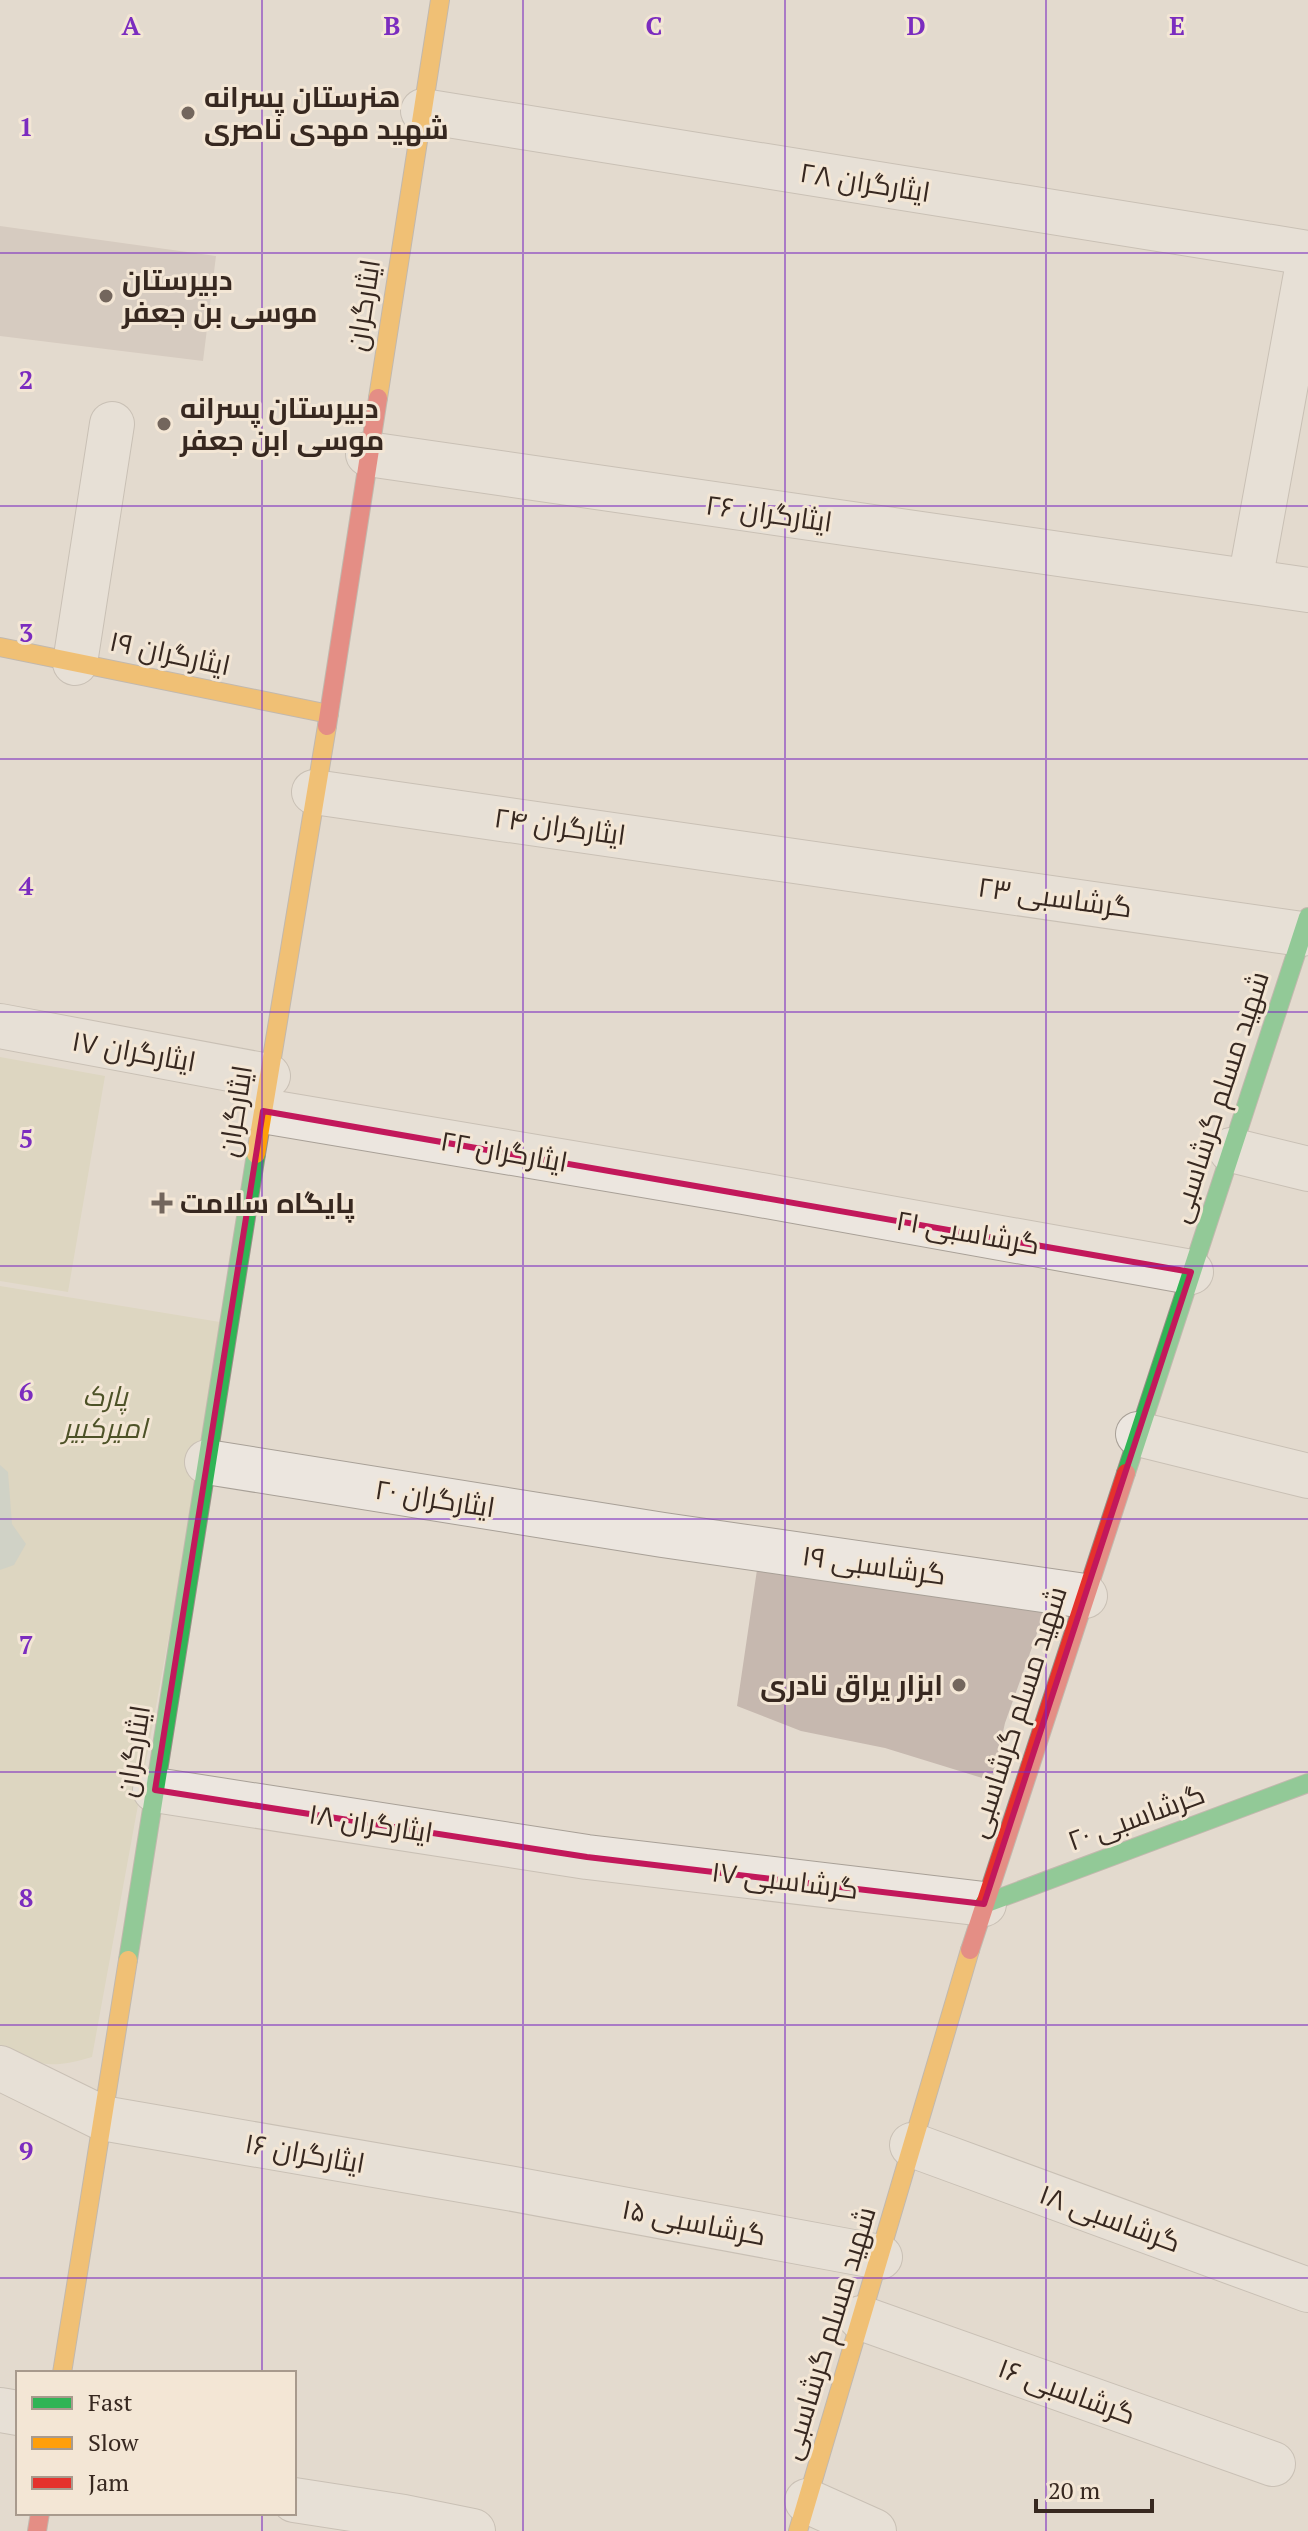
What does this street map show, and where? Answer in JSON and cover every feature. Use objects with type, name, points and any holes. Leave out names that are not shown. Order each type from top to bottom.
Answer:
[{"type":"street","name":"ایثارگران","points":[[62,2371],[314,792],[329,714],[440,0]]},
{"type":"street","name":"ایثارگران ۲۸","points":[[423,111],[1308,253]]},
{"type":"street","points":[[1250,581],[1308,263]]},
{"type":"street","points":[[75,663],[112,424]]},
{"type":"street","name":"ایثارگران ۲۶","points":[[368,454],[1308,590]]},
{"type":"street","name":"ایثارگران ۱۹","points":[[0,647],[329,714]]},
{"type":"street","name":"ایثارگران ۲۴","points":[[314,792],[807,861]]},
{"type":"street","name":"گرشاسبی ۲۳","points":[[807,861],[1305,925]]},
{"type":"street","name":"شهید مسلم گرشاسبی","points":[[803,2516],[984,1904],[1305,925]]},
{"type":"street","name":"ایثارگران ۱۷","points":[[0,1026],[266,1093]]},
{"type":"street","name":"ایثارگران ۲۲","points":[[266,1093],[744,1192]]},
{"type":"street","points":[[1231,1150],[1308,1169]]},
{"type":"street","name":"گرشاسبی ۲۱","points":[[744,1192],[1191,1272]]},
{"type":"street","points":[[1138,1434],[1308,1476]]},
{"type":"street","name":"ایثارگران ۲۰","points":[[207,1462],[663,1535]]},
{"type":"street","name":"گرشاسبی ۱۹","points":[[663,1535],[1085,1596]]},
{"type":"street","name":"گرشاسبی ۲۰","points":[[984,1904],[1308,1783]]},
{"type":"street","name":"ایثارگران ۱۸","points":[[155,1790],[587,1857]]},
{"type":"street","name":"گرشاسبی ۱۷","points":[[587,1857],[984,1904]]},
{"type":"street","name":"ایثارگران ۱۶","points":[[0,2068],[102,2118],[508,2188]]},
{"type":"street","name":"گرشاسبی ۱۸","points":[[912,2145],[1308,2290]]},
{"type":"street","name":"گرشاسبی ۱۵","points":[[508,2188],[880,2257]]},
{"type":"street","name":"گرشاسبی ۱۶","points":[[861,2318],[1273,2464]]},
{"type":"street","points":[[296,2500],[473,2531]]},
{"type":"street","points":[[803,2516],[874,2531]]},
{"type":"highlighted area","points":[[263,1111],[1191,1272],[984,1904],[587,1857],[155,1790]]},
{"type":"green space","points":[[0,1057],[105,1076],[68,1292],[0,1281]]},
{"type":"green space","name":"پارک امیرکبیر","points":[[0,1286],[226,1323],[92,2057],[54,2064],[36,2062],[0,2047]]},
{"type":"shaded area","points":[[0,1465],[8,1472],[12,1524],[26,1544],[14,1565],[0,1570]]},
{"type":"building","name":"دبیرستان موسی بن جعفر","points":[[0,226],[216,256],[203,361],[0,336]]},
{"type":"building","points":[[758,1563],[1046,1608],[1005,1723],[992,1781],[885,1748],[801,1731],[737,1706]]},
{"type":"traffic: fast","points":[[1126,1473],[1308,917]]},
{"type":"traffic: fast","points":[[128,1960],[256,1154]]},
{"type":"traffic: fast","points":[[984,1904],[1308,1783]]},
{"type":"traffic: slow","points":[[378,398],[440,0]]},
{"type":"traffic: slow","points":[[0,647],[329,714]]},
{"type":"traffic: slow","points":[[256,1154],[327,726]]},
{"type":"traffic: slow","points":[[798,2531],[970,1950]]},
{"type":"traffic: slow","points":[[62,2371],[128,1960]]},
{"type":"traffic: jam","points":[[327,726],[378,398]]},
{"type":"traffic: jam","points":[[970,1950],[1126,1473]]},
{"type":"traffic: jam","points":[[37,2531],[40,2515]]},
{"type":"place","name":"هنرستان پسرانه شهید مهدی ناصری","points":[[188,113]]},
{"type":"place","name":"دبیرستان موسی بن جعفر","points":[[106,296]]},
{"type":"place","name":"دبیرستان پسرانه موسی ابن جعفر","points":[[164,424]]},
{"type":"place","name":"پایگاه سلامت","points":[[162,1203]]},
{"type":"place","name":"ابزار یراق نادری","points":[[959,1685]]}]
